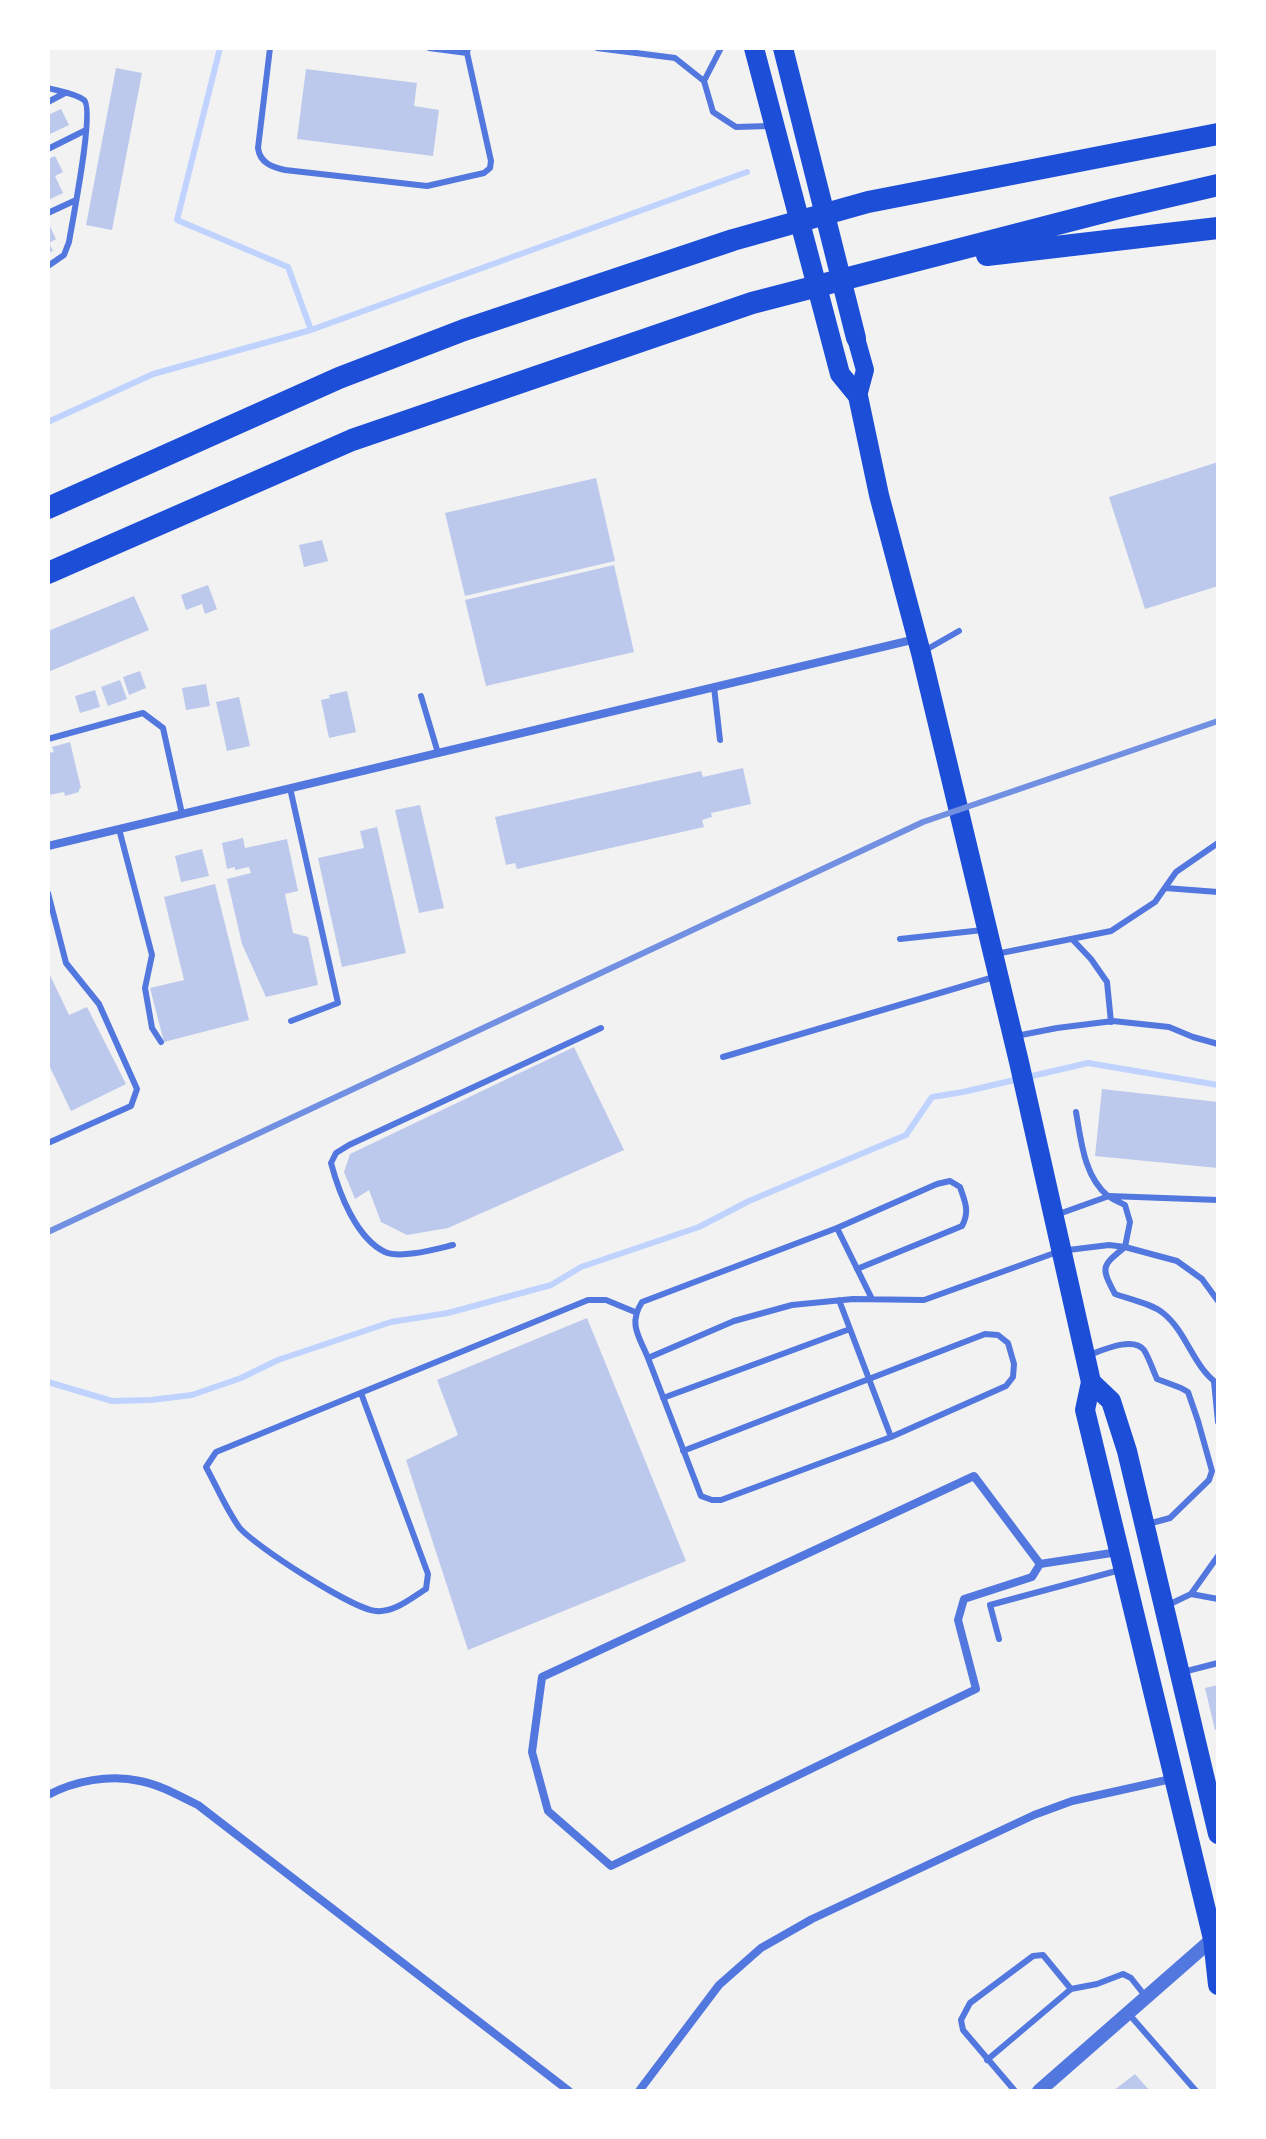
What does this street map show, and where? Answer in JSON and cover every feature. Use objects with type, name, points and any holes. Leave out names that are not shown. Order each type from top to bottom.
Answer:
[{"type":"highway","points":[[754,48],[840,374],[858,396],[879,495],[919,646],[1019,1062],[1091,1382],[1085,1410],[1173,1778],[1215,1936],[1218,1985]]},
{"type":"highway","points":[[783,48],[856,338]]},
{"type":"highway","points":[[48,508],[339,378],[479,325],[733,240],[868,202],[1215,134]]},
{"type":"highway","points":[[48,573],[352,440],[752,303],[1218,185]]},
{"type":"highway","points":[[906,264],[1218,228]]},
{"type":"highway","points":[[1091,1382],[1111,1401],[1127,1451],[1180,1673],[1208,1765],[1218,1834]]},
{"type":"main road","points":[[856,338],[865,370],[858,396]]},
{"type":"street","points":[[48,846],[714,687],[919,646]]},
{"type":"street","points":[[974,1476],[1040,1564],[1032,1577],[964,1599],[958,1620],[976,1689],[611,1866],[548,1811],[532,1752],[542,1677],[974,1476]]},
{"type":"street","points":[[1040,1564],[1121,1560]]},
{"type":"street","points":[[48,1795],[84,1782],[111,1778],[139,1780],[167,1789],[198,1805],[569,2091]]},
{"type":"street","points":[[639,2091],[719,1985],[761,1948],[812,1919],[1034,1815],[1072,1801],[1173,1778]]},
{"type":"street","points":[[1039,2091],[1215,1936]]},
{"type":"lane","points":[[270,48],[258,148],[262,160],[285,170],[427,186],[484,173],[490,168],[491,161],[467,50],[429,48]]},
{"type":"lane","points":[[597,48],[675,58],[704,81],[713,112],[736,127],[774,126]]},
{"type":"lane","points":[[704,81],[721,48]]},
{"type":"lane","points":[[48,88],[86,102],[86,130],[69,242],[64,255],[48,266]]},
{"type":"lane","points":[[48,102],[65,93]]},
{"type":"lane","points":[[48,149],[86,130]]},
{"type":"lane","points":[[48,213],[76,200]]},
{"type":"lane","points":[[919,646],[959,631]]},
{"type":"lane","points":[[714,687],[720,740]]},
{"type":"lane","points":[[421,696],[438,753]]},
{"type":"lane","points":[[48,739],[143,713],[163,728],[182,814]]},
{"type":"lane","points":[[290,788],[338,1003],[291,1021]]},
{"type":"lane","points":[[119,829],[152,955],[145,988],[152,1028],[161,1042]]},
{"type":"lane","points":[[993,955],[1111,931],[1155,902],[1176,872],[1218,843]]},
{"type":"lane","points":[[1165,888],[1218,892]]},
{"type":"lane","points":[[48,893],[66,963],[99,1004],[137,1089],[131,1106],[48,1143]]},
{"type":"lane","points":[[900,939],[987,930]]},
{"type":"lane","points":[[1073,940],[1107,982],[1111,1022]]},
{"type":"lane","points":[[723,1057],[998,977]]},
{"type":"lane","points":[[1012,1037],[1111,1022],[1169,1027],[1218,1044]]},
{"type":"lane","points":[[453,1245],[425,1253],[387,1253],[363,1235],[337,1185],[331,1163],[336,1153],[601,1028]]},
{"type":"lane","points":[[1076,1112],[1085,1160],[1099,1186],[1125,1205],[1130,1222],[1125,1247],[1106,1262],[1110,1285],[1115,1294],[1162,1311],[1182,1334],[1203,1371],[1216,1383],[1218,1422]]},
{"type":"lane","points":[[683,1451],[985,1334],[998,1335],[1008,1343],[1014,1364],[1013,1377],[1006,1386],[891,1437],[721,1500],[701,1496],[683,1451],[648,1358],[634,1324],[635,1312],[642,1302],[837,1228],[937,1184],[950,1181],[960,1187],[967,1208],[962,1226],[857,1269]]},
{"type":"lane","points":[[1053,1217],[1109,1196],[1218,1200]]},
{"type":"lane","points":[[837,1228],[872,1299]]},
{"type":"lane","points":[[648,1358],[734,1321],[792,1305],[839,1300],[924,1300],[1060,1251],[1109,1245],[1177,1261],[1202,1279],[1218,1301]]},
{"type":"lane","points":[[361,1393],[428,1574],[426,1589],[400,1606],[377,1612],[359,1606],[301,1574],[240,1529],[206,1467],[216,1452],[588,1300],[606,1300],[635,1312]]},
{"type":"lane","points":[[839,1300],[891,1437]]},
{"type":"lane","points":[[663,1398],[850,1329]]},
{"type":"lane","points":[[1085,1356],[1136,1344],[1143,1348],[1157,1379],[1188,1392],[1212,1471],[1209,1480],[1170,1518],[1145,1525]]},
{"type":"lane","points":[[1164,1607],[1191,1594],[1218,1556]]},
{"type":"lane","points":[[999,1639],[990,1605],[1121,1560]]},
{"type":"lane","points":[[1191,1594],[1218,1599]]},
{"type":"lane","points":[[1180,1673],[1218,1663]]},
{"type":"lane","points":[[1015,2091],[963,2030],[961,2020],[970,2003],[1033,1956],[1043,1955],[1071,1989]]},
{"type":"lane","points":[[987,2060],[1071,1989],[1097,1984],[1123,1974],[1131,1978],[1146,1997]]},
{"type":"lane","points":[[1128,2013],[1196,2091]]},
{"type":"building","points":[[116,68],[142,73],[112,230],[86,225]]},
{"type":"building","points":[[306,69],[417,83],[414,106],[439,110],[433,156],[297,139]]},
{"type":"building","points":[[61,109],[69,125],[48,135],[48,115]]},
{"type":"building","points":[[55,156],[63,172],[55,176],[63,193],[48,200],[48,159]]},
{"type":"building","points":[[48,222],[56,239],[49,243],[53,251],[48,253]]},
{"type":"building","points":[[1218,462],[1218,586],[1145,609],[1109,497]]},
{"type":"building","points":[[596,478],[615,561],[465,596],[445,513]]},
{"type":"building","points":[[322,540],[328,561],[304,567],[299,545]]},
{"type":"building","points":[[614,565],[634,652],[486,686],[465,600]]},
{"type":"building","points":[[208,585],[217,609],[205,614],[202,604],[186,610],[181,595]]},
{"type":"building","points":[[134,596],[149,630],[48,672],[48,631]]},
{"type":"building","points":[[140,671],[146,688],[129,695],[123,677]]},
{"type":"building","points":[[120,680],[127,699],[108,706],[101,687]]},
{"type":"building","points":[[206,684],[210,706],[186,710],[182,688]]},
{"type":"building","points":[[95,690],[100,707],[80,713],[75,696]]},
{"type":"building","points":[[347,691],[356,732],[329,738],[321,700]]},
{"type":"building","points":[[239,697],[250,746],[227,751],[216,702]]},
{"type":"building","points":[[70,742],[81,788],[79,792],[65,796],[64,792],[49,795],[48,753],[54,752],[52,747]]},
{"type":"building","points":[[743,768],[751,804],[711,813],[712,817],[702,820],[704,827],[517,869],[515,863],[506,865],[495,817],[701,771],[703,777]]},
{"type":"building","points":[[420,805],[444,908],[419,913],[395,810]]},
{"type":"building","points":[[377,827],[406,953],[342,967],[318,858],[364,848],[360,831]]},
{"type":"building","points":[[243,838],[245,848],[287,839],[298,891],[285,894],[293,933],[308,937],[318,985],[266,997],[242,944],[227,879],[251,873],[249,867],[227,869],[222,843]]},
{"type":"building","points":[[202,849],[209,876],[181,882],[175,856]]},
{"type":"building","points":[[215,884],[249,1020],[164,1042],[150,988],[184,980],[164,897]]},
{"type":"building","points":[[48,971],[69,1015],[87,1007],[126,1084],[71,1111],[48,1063]]},
{"type":"building","points":[[574,1047],[624,1150],[448,1228],[407,1235],[381,1222],[369,1190],[355,1199],[344,1172],[350,1154]]},
{"type":"building","points":[[1102,1089],[1218,1102],[1218,1168],[1095,1156]]},
{"type":"building","points":[[587,1318],[686,1561],[468,1650],[406,1460],[458,1435],[437,1380]]},
{"type":"building","points":[[1218,1685],[1218,1729],[1215,1730],[1205,1688]]},
{"type":"building","points":[[1135,2074],[1150,2091],[1113,2091]]},
{"type":"waterway","points":[[220,48],[177,220],[288,267],[311,330]]},
{"type":"waterway","points":[[48,422],[153,374],[311,330],[747,172]]},
{"type":"waterway","points":[[48,1382],[112,1401],[192,1395],[241,1378],[278,1360],[391,1322],[448,1313],[551,1285],[581,1267],[699,1227],[749,1201],[906,1135],[932,1097],[1088,1063],[1218,1085]]},
{"type":"railway","points":[[48,1232],[923,822],[1218,721]]}]
